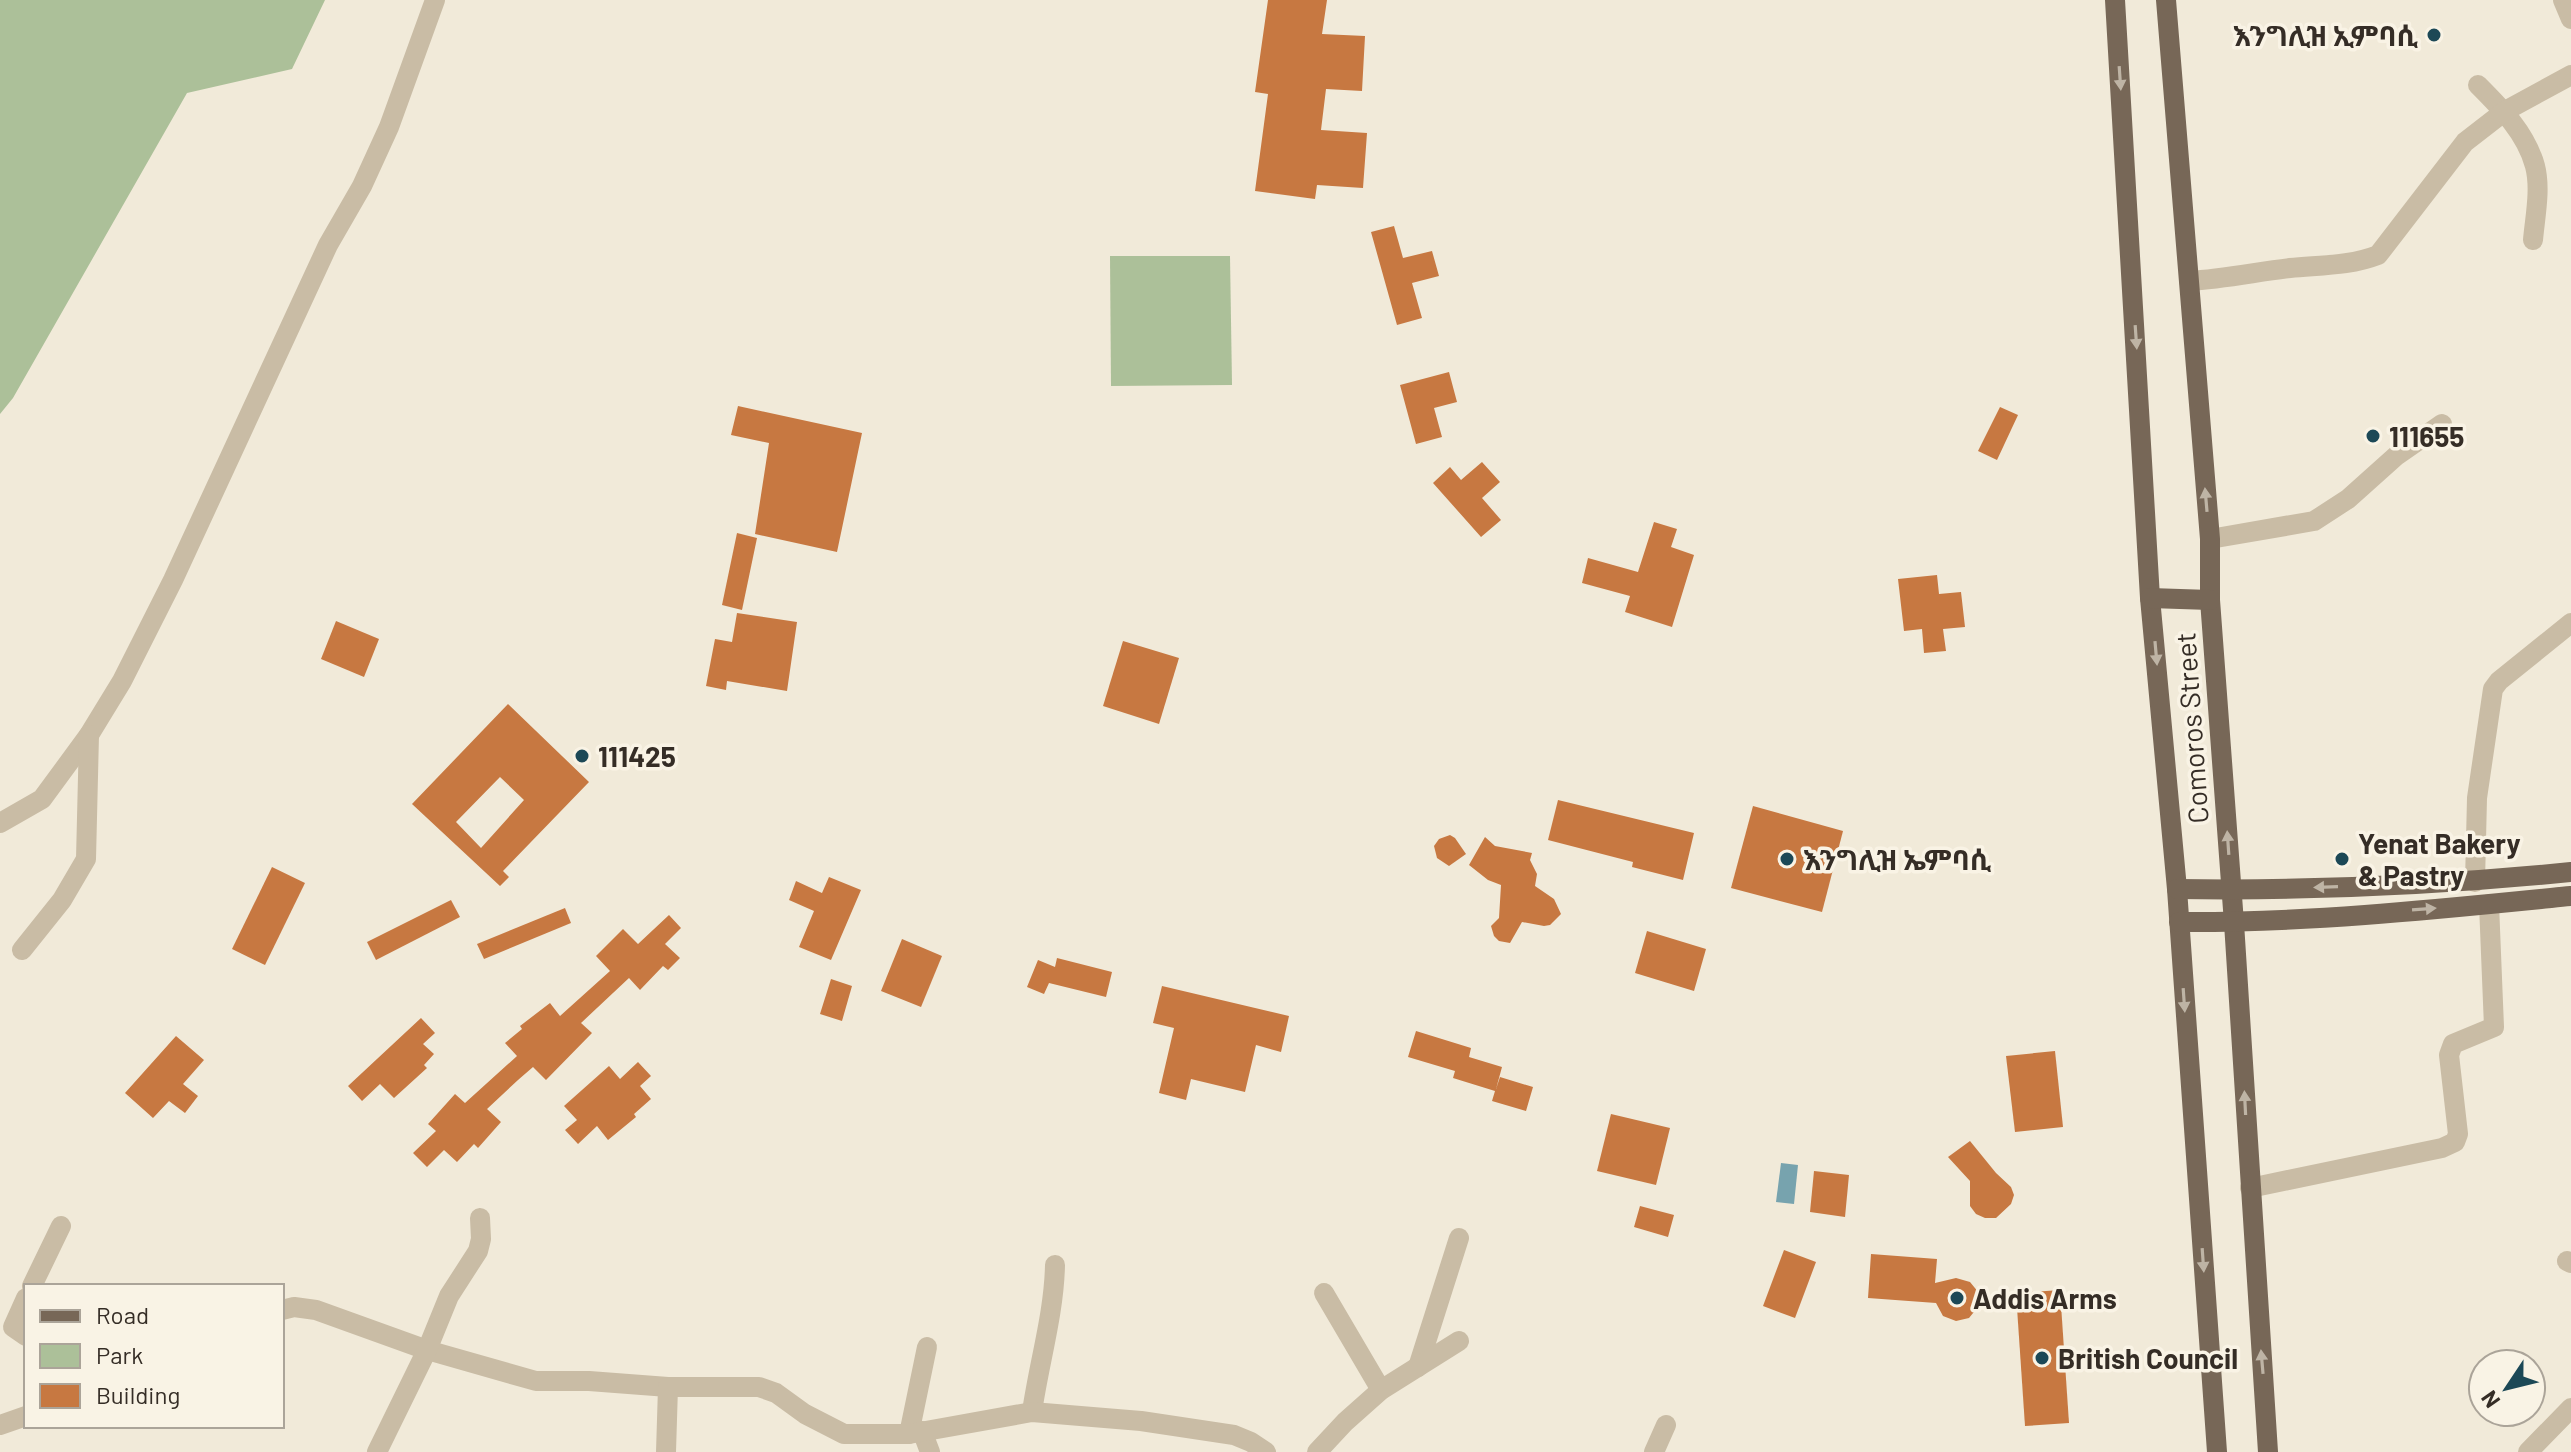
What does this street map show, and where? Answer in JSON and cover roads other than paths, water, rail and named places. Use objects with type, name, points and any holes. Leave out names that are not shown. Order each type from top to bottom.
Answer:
[{"type":"main road","name":"Comoros Street","points":[[2115,0],[2150,598],[2177,889],[2217,1452]]},
{"type":"main road","name":"Comoros Street","points":[[2166,0],[2210,539],[2210,600],[2269,1448]]},
{"type":"main road","points":[[2150,598],[2210,600]]},
{"type":"main road","points":[[2177,889],[2475,882],[2571,872]]},
{"type":"main road","points":[[2179,922],[2234,923],[2571,896]]},
{"type":"street","points":[[0,823],[42,799],[89,735],[122,681],[173,580],[328,245],[362,186],[389,127],[435,0]]},
{"type":"street","points":[[2563,0],[2571,19]]},
{"type":"street","points":[[2189,281],[2360,262],[2378,255],[2465,142],[2505,111],[2571,75]]},
{"type":"street","points":[[2478,85],[2505,111],[2520,133],[2535,166],[2537,196],[2533,240]]},
{"type":"street","points":[[2210,539],[2314,521],[2348,499],[2396,456],[2442,424]]},
{"type":"street","points":[[2475,882],[2477,798],[2493,689],[2571,623]]},
{"type":"street","points":[[22,950],[62,900],[86,859],[89,735]]},
{"type":"street","points":[[2250,1188],[2442,1148],[2455,1142],[2458,1134],[2449,1055],[2453,1044],[2494,1027],[2489,904]]},
{"type":"street","points":[[377,1452],[427,1350],[449,1296],[478,1251],[480,1218]]},
{"type":"street","points":[[33,1284],[61,1226]]},
{"type":"street","points":[[1418,1367],[1459,1238]]},
{"type":"street","points":[[1032,1412],[1054,1296],[1055,1265]]},
{"type":"street","points":[[1324,1293],[1381,1390]]},
{"type":"street","points":[[24,1302],[13,1327],[24,1335]]},
{"type":"street","points":[[284,1310],[294,1307],[316,1310],[427,1350],[536,1381],[589,1381],[668,1387],[759,1387],[776,1393],[805,1414],[844,1434],[915,1432],[1032,1412],[1141,1421],[1234,1435],[1266,1452]]},
{"type":"street","points":[[1317,1452],[1381,1390],[1459,1341]]},
{"type":"street","points":[[927,1347],[915,1432],[930,1452]]},
{"type":"street","points":[[666,1452],[668,1387]]},
{"type":"street","points":[[2528,1452],[2571,1408]]},
{"type":"street","points":[[0,1425],[24,1417]]},
{"type":"street","points":[[1654,1452],[1666,1425]]},
{"type":"water","points":[[1781,1163],[1798,1165],[1794,1204],[1776,1202]]},
{"type":"place","name":"እንግሊዝ ኢምባሲ","points":[[2434,35]]},
{"type":"place","name":"111655","points":[[2373,436]]},
{"type":"place","name":"111425","points":[[582,756]]},
{"type":"place","name":"እንግሊዝ ኤምባሲ","points":[[1787,859]]},
{"type":"place","name":"Yenat Bakery & Pastry","points":[[2342,859]]},
{"type":"place","name":"Addis Arms","points":[[1957,1298]]},
{"type":"place","name":"British Council","points":[[2042,1358]]}]
